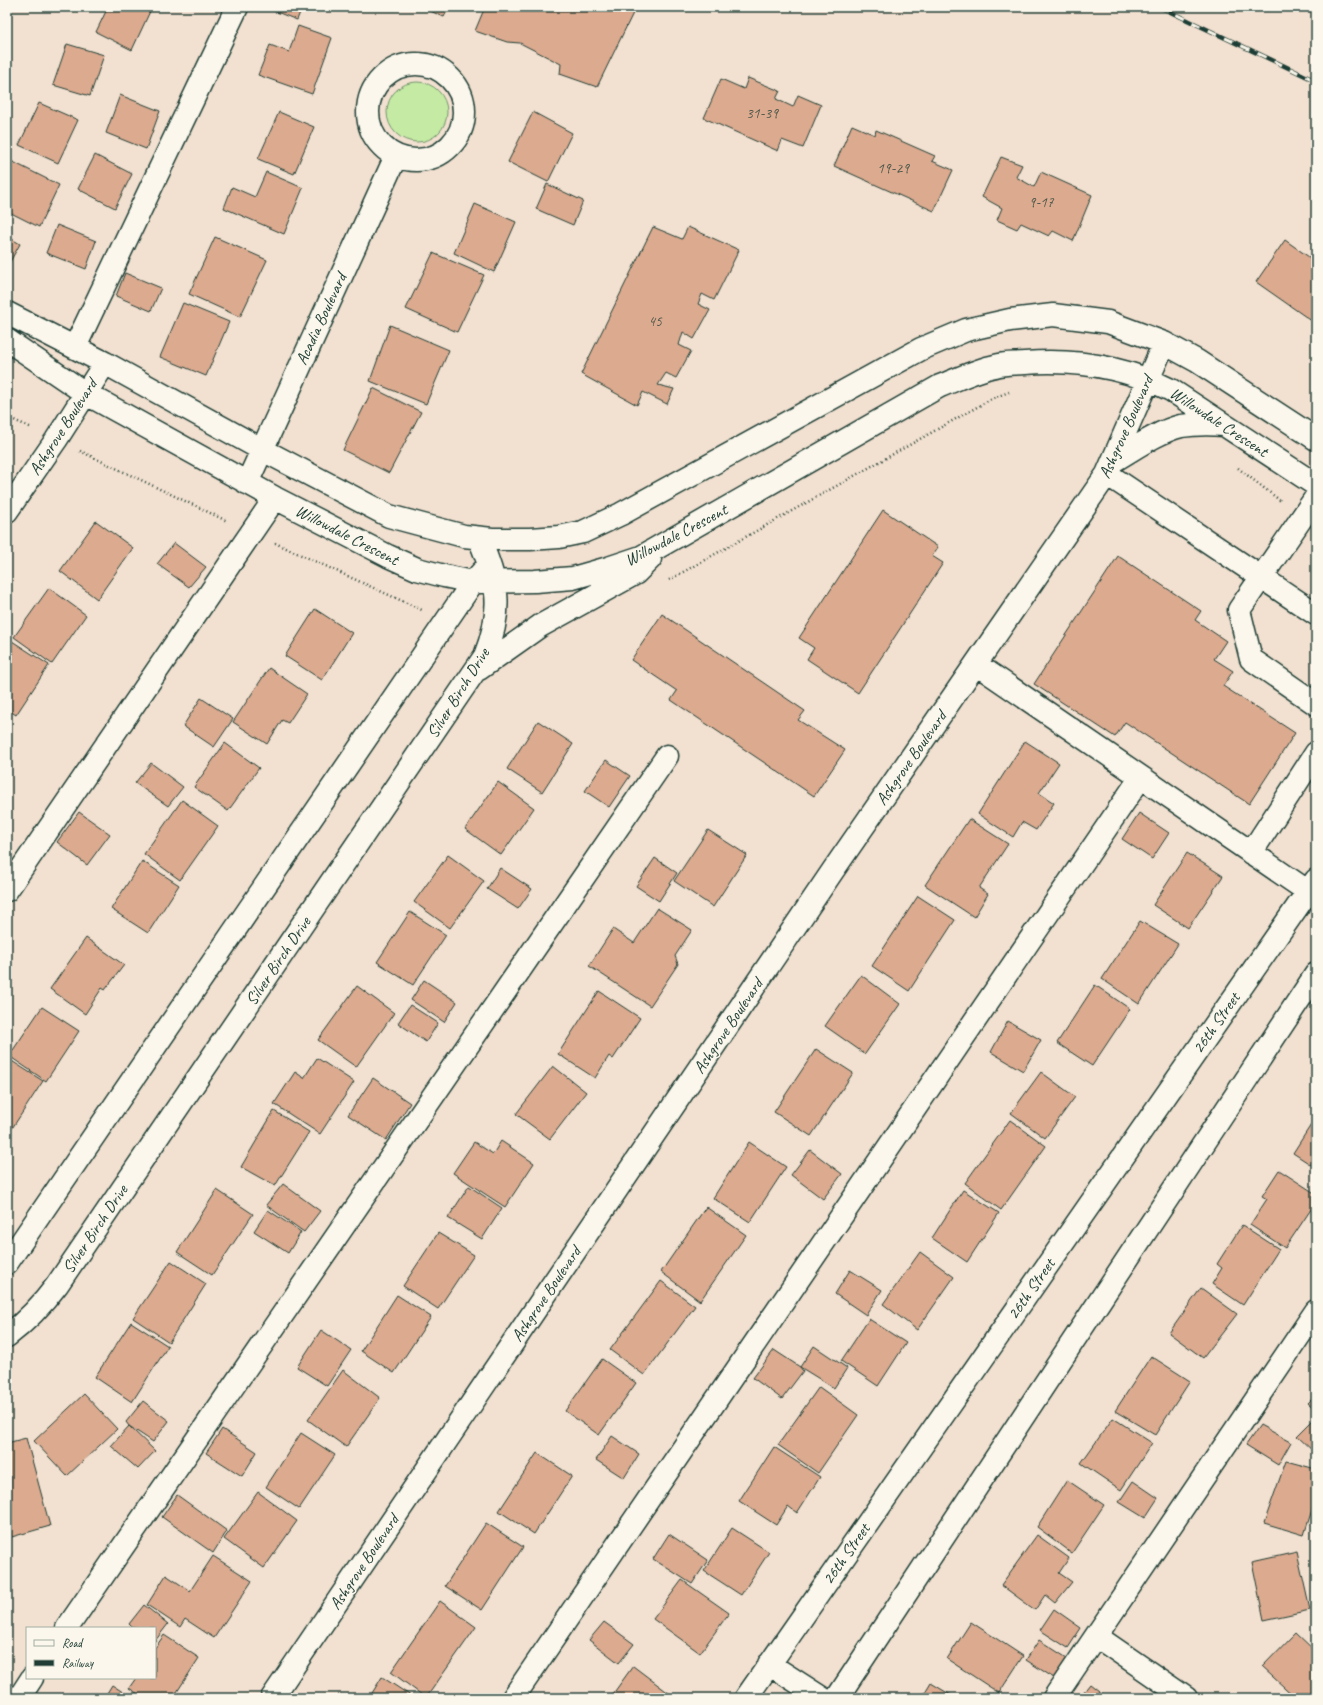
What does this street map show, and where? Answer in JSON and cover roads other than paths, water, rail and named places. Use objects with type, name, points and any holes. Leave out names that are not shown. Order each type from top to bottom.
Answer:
[{"type":"street","points":[[75,347],[237,7]]},
{"type":"street","points":[[417,64],[433,67],[447,75],[457,87],[463,101],[464,117],[461,131],[453,144],[440,154],[426,160],[410,160],[396,156],[382,147],[373,133],[368,118],[369,101],[376,86],[386,74],[401,66],[417,64]]},
{"type":"street","name":"Acadia Boulevard","points":[[247,482],[396,156]]},
{"type":"street","points":[[7,313],[75,347],[261,449],[389,516],[464,536],[479,538],[530,539],[559,537],[583,532],[622,514],[921,349],[966,330],[1010,320],[1053,316],[1108,322],[1164,343],[1197,361],[1316,439]]},
{"type":"street","name":"Willowdale Crescent","points":[[7,340],[85,393],[275,498],[388,556],[417,569],[444,576],[573,578],[641,557],[940,386],[996,365],[1044,361],[1082,362],[1114,368],[1148,378],[1171,390],[1316,485]]},
{"type":"street","name":"Ashgrove Boulevard","points":[[272,1698],[830,876],[1110,468],[1164,343]]},
{"type":"street","name":"Ashgrove Boulevard","points":[[7,511],[56,440],[105,363]]},
{"type":"street","points":[[1224,425],[1201,424],[1180,427],[1152,438],[1110,468],[1316,614]]},
{"type":"street","points":[[7,890],[275,498]]},
{"type":"street","points":[[1316,498],[1240,610],[1251,659],[1316,704]]},
{"type":"street","name":"Silver Birch Drive","points":[[7,1336],[23,1324],[41,1306],[57,1285],[485,656],[494,633],[497,600],[486,576],[479,538]]},
{"type":"street","points":[[7,1263],[486,576],[503,554],[530,539]]},
{"type":"street","points":[[475,672],[540,626],[636,573],[665,544]]},
{"type":"street","points":[[976,664],[1251,853],[1313,889]]},
{"type":"street","points":[[1251,853],[1316,753]]},
{"type":"street","points":[[68,1627],[667,756]]},
{"type":"street","points":[[513,1698],[1141,776]]},
{"type":"street","name":"26th Street","points":[[746,1698],[1313,889]]},
{"type":"street","points":[[837,1698],[1316,974]]},
{"type":"street","points":[[1054,1698],[1316,1311]]},
{"type":"street","points":[[1096,1636],[1186,1698]]},
{"type":"street","points":[[769,1664],[822,1698]]},
{"type":"street","points":[[15,1695],[31,1679]]},
{"type":"railway","points":[[1160,7],[1316,81]]}]
